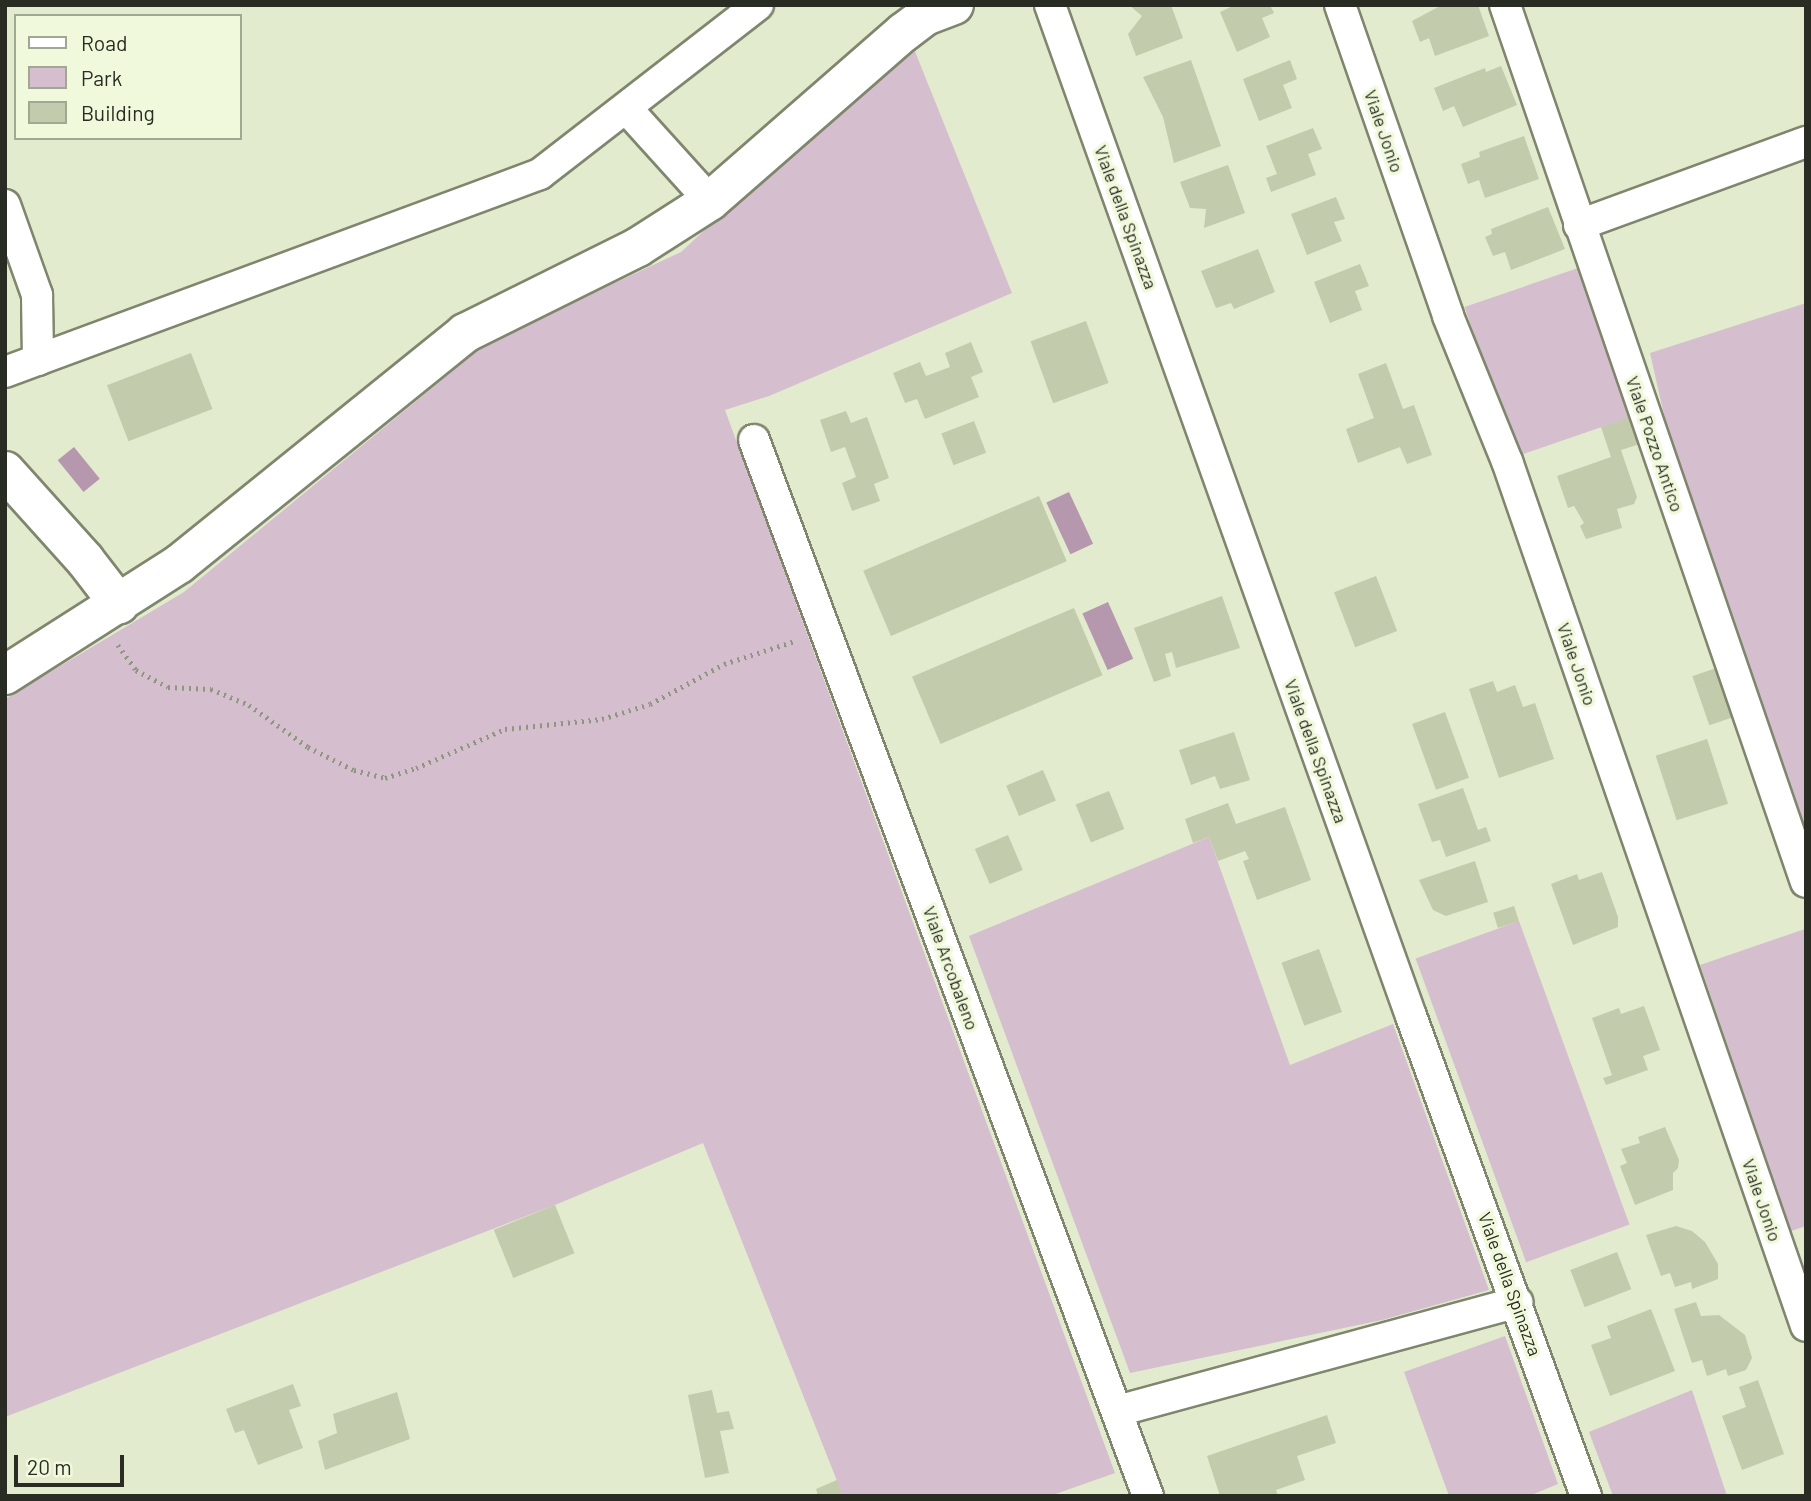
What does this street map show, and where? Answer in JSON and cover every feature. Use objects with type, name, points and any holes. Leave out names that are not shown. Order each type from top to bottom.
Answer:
[{"type":"street","points":[[5,372],[540,174],[758,5]]},
{"type":"street","points":[[5,675],[179,564],[465,333],[638,247],[710,201],[904,32],[925,16],[954,5]]},
{"type":"street","name":"Viale della Spinazza","points":[[1050,5],[1411,1016],[1586,1496]]},
{"type":"street","name":"Viale Jonio","points":[[1340,5],[1448,316],[1507,461],[1806,1326]]},
{"type":"street","name":"Viale Pozzo Antico","points":[[1505,5],[1806,882]]},
{"type":"street","points":[[626,109],[710,201]]},
{"type":"street","points":[[1579,225],[1806,142]]},
{"type":"street","points":[[5,205],[37,295],[38,360]]},
{"type":"street","name":"Viale Arcobaleno","points":[[754,440],[1148,1496]]},
{"type":"street","points":[[5,471],[85,560],[109,611]]},
{"type":"street","points":[[1117,1411],[1517,1302]]},
{"type":"path","points":[[109,611],[136,670],[168,687],[211,689],[248,705],[308,747],[354,770],[385,778],[416,768],[505,729],[602,719],[650,704],[724,664],[826,631]]},
{"type":"green space","points":[[914,49],[1012,293],[769,396],[725,410],[1115,1473],[1050,1496],[843,1496],[703,1143],[555,1205],[5,1417],[5,699],[184,592],[488,342],[681,252],[871,76]]},
{"type":"green space","points":[[1578,268],[1629,417],[1516,456],[1465,307]]},
{"type":"green space","points":[[1806,303],[1806,850],[1676,468],[1650,353]]},
{"type":"green space","points":[[1209,837],[1290,1065],[1393,1024],[1489,1290],[1382,1320],[1130,1373],[969,936]]},
{"type":"green space","points":[[1519,921],[1629,1225],[1526,1262],[1416,959]]},
{"type":"green space","points":[[1805,929],[1806,1226],[1791,1231],[1700,965]]},
{"type":"green space","points":[[1505,1336],[1558,1484],[1529,1496],[1449,1496],[1404,1372]]},
{"type":"green space","points":[[1692,1390],[1727,1496],[1613,1496],[1589,1432]]},
{"type":"shaded area","points":[[74,447],[100,479],[83,492],[58,460]]},
{"type":"shaded area","points":[[1069,492],[1093,544],[1070,554],[1046,503]]},
{"type":"shaded area","points":[[1108,602],[1133,659],[1108,670],[1082,613]]},
{"type":"building","points":[[1129,5],[1171,5],[1183,38],[1136,56],[1128,34],[1142,16]]},
{"type":"building","points":[[1235,5],[1270,5],[1274,13],[1262,18],[1270,37],[1237,52],[1220,12]]},
{"type":"building","points":[[1442,5],[1478,5],[1489,36],[1435,56],[1429,38],[1420,42],[1412,21]]},
{"type":"building","points":[[1191,60],[1221,146],[1174,163],[1163,117],[1143,77]]},
{"type":"building","points":[[1290,60],[1297,79],[1283,85],[1292,108],[1259,121],[1243,79]]},
{"type":"building","points":[[1501,66],[1517,105],[1463,127],[1454,106],[1443,111],[1434,88],[1485,68],[1486,72]]},
{"type":"building","points":[[1313,128],[1322,149],[1308,154],[1316,175],[1271,192],[1266,178],[1277,174],[1266,146]]},
{"type":"building","points":[[1524,136],[1539,179],[1485,198],[1479,180],[1468,184],[1461,164],[1480,157],[1479,152]]},
{"type":"building","points":[[1228,165],[1245,213],[1204,228],[1206,209],[1190,208],[1180,182]]},
{"type":"building","points":[[1336,197],[1345,219],[1334,222],[1342,241],[1307,255],[1291,214]]},
{"type":"building","points":[[1548,207],[1565,249],[1511,270],[1505,252],[1493,256],[1485,237],[1492,234],[1491,229]]},
{"type":"building","points":[[1258,249],[1275,292],[1234,309],[1231,303],[1216,308],[1201,271]]},
{"type":"building","points":[[1360,264],[1369,286],[1355,291],[1362,310],[1330,323],[1314,282]]},
{"type":"building","points":[[1086,321],[1109,383],[1053,403],[1031,341]]},
{"type":"building","points":[[971,342],[983,372],[971,377],[979,397],[925,419],[917,399],[905,403],[893,373],[920,362],[926,376],[950,367],[945,353]]},
{"type":"building","points":[[191,353],[213,409],[128,441],[107,385]]},
{"type":"building","points":[[1386,363],[1403,409],[1414,405],[1432,455],[1407,464],[1400,447],[1358,463],[1346,429],[1374,418],[1358,374]]},
{"type":"building","points":[[846,411],[851,423],[867,417],[889,478],[874,484],[880,501],[852,511],[842,483],[856,477],[845,447],[831,452],[820,420]]},
{"type":"building","points":[[1630,417],[1640,444],[1621,450],[1637,497],[1634,504],[1617,509],[1622,528],[1586,539],[1580,526],[1584,523],[1574,506],[1568,508],[1557,476],[1611,457],[1601,427]]},
{"type":"building","points":[[974,421],[986,453],[954,465],[941,434]]},
{"type":"building","points":[[1039,496],[1067,561],[891,636],[863,571]]},
{"type":"building","points":[[1376,576],[1397,631],[1355,647],[1334,592]]},
{"type":"building","points":[[1222,596],[1240,648],[1176,668],[1172,652],[1165,654],[1171,676],[1154,682],[1134,628]]},
{"type":"building","points":[[1074,608],[1103,675],[941,744],[912,677]]},
{"type":"building","points":[[1716,668],[1733,717],[1709,725],[1692,676]]},
{"type":"building","points":[[1493,681],[1497,692],[1515,685],[1523,707],[1535,703],[1554,759],[1499,778],[1469,689]]},
{"type":"building","points":[[1445,712],[1469,778],[1436,790],[1412,724]]},
{"type":"building","points":[[1234,732],[1250,780],[1220,789],[1215,776],[1191,785],[1179,750]]},
{"type":"building","points":[[1707,739],[1728,804],[1677,820],[1656,756]]},
{"type":"building","points":[[1043,770],[1056,800],[1019,816],[1006,786]]},
{"type":"building","points":[[1463,788],[1478,830],[1486,827],[1491,841],[1446,857],[1440,840],[1432,842],[1418,804]]},
{"type":"building","points":[[1109,791],[1124,829],[1091,843],[1076,804]]},
{"type":"building","points":[[1228,803],[1236,824],[1285,807],[1311,880],[1257,900],[1243,861],[1249,859],[1245,851],[1218,861],[1209,837],[1193,843],[1185,819]]},
{"type":"building","points":[[1008,835],[1023,870],[990,884],[975,849]]},
{"type":"building","points":[[1475,861],[1488,902],[1446,916],[1433,910],[1419,880]]},
{"type":"building","points":[[1602,872],[1618,917],[1618,927],[1573,945],[1551,884],[1577,874],[1579,880]]},
{"type":"building","points":[[1514,906],[1519,921],[1498,928],[1493,913]]},
{"type":"building","points":[[1319,949],[1342,1012],[1304,1026],[1281,963]]},
{"type":"building","points":[[1644,1006],[1660,1050],[1643,1056],[1648,1070],[1606,1085],[1603,1078],[1612,1075],[1592,1018],[1619,1008],[1621,1014]]},
{"type":"building","points":[[1665,1127],[1679,1160],[1678,1168],[1673,1173],[1673,1190],[1635,1205],[1620,1166],[1627,1163],[1621,1149],[1640,1143],[1638,1137]]},
{"type":"building","points":[[555,1205],[574,1253],[513,1278],[494,1230]]},
{"type":"building","points":[[1676,1226],[1692,1231],[1705,1242],[1718,1264],[1718,1279],[1692,1289],[1691,1282],[1675,1287],[1670,1273],[1661,1276],[1646,1235]]},
{"type":"building","points":[[1617,1252],[1631,1289],[1585,1307],[1570,1270]]},
{"type":"building","points":[[1696,1302],[1701,1316],[1719,1315],[1745,1335],[1752,1358],[1746,1370],[1728,1376],[1726,1369],[1707,1376],[1702,1360],[1692,1363],[1674,1309]]},
{"type":"building","points":[[1651,1309],[1675,1371],[1610,1396],[1591,1345],[1611,1338],[1607,1326]]},
{"type":"building","points":[[1758,1380],[1784,1454],[1742,1470],[1722,1416],[1746,1407],[1739,1387]]},
{"type":"building","points":[[293,1384],[301,1406],[289,1410],[303,1448],[258,1465],[244,1430],[235,1433],[226,1409]]},
{"type":"building","points":[[712,1390],[717,1413],[729,1411],[734,1429],[720,1431],[729,1473],[705,1478],[688,1395]]},
{"type":"building","points":[[397,1392],[410,1439],[325,1470],[318,1441],[337,1433],[333,1414]]},
{"type":"building","points":[[1327,1415],[1336,1443],[1297,1456],[1305,1480],[1276,1490],[1278,1496],[1220,1496],[1207,1456]]},
{"type":"building","points":[[837,1480],[843,1496],[818,1496],[816,1489]]}]
